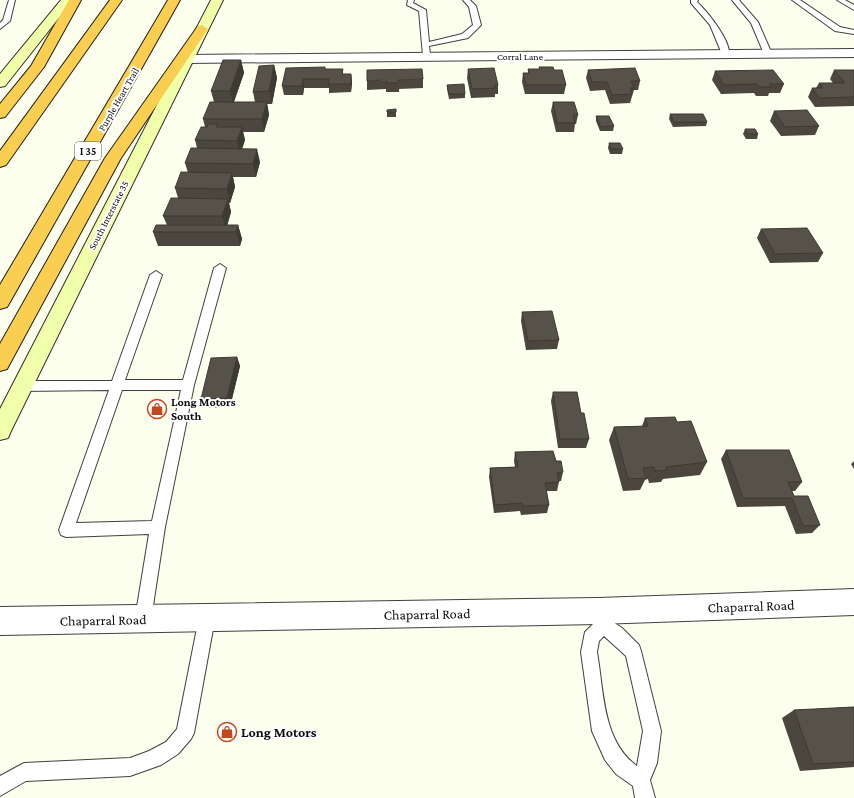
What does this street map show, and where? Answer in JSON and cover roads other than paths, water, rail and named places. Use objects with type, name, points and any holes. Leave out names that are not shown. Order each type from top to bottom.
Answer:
[{"type":"highway","points":[[0,114],[36,67],[75,0]]},
{"type":"highway","points":[[0,162],[116,0]]},
{"type":"highway","name":"Purple Heart Trail","points":[[0,302],[174,0]]},
{"type":"highway","points":[[0,363],[113,158],[202,29]]},
{"type":"main road","points":[[0,83],[67,0]]},
{"type":"main road","name":"South Interstate 35","points":[[0,431],[21,386],[217,0]]},
{"type":"street","name":"Corral Lane","points":[[186,59],[426,51],[726,54],[854,53]]},
{"type":"street","name":"Chaparral Road","points":[[0,621],[207,618],[601,619],[854,602]]},
{"type":"lane","points":[[0,26],[6,21],[12,0]]},
{"type":"lane","points":[[411,0],[409,4],[422,10],[425,22],[426,51],[465,36],[477,25],[472,6],[466,0]]},
{"type":"lane","points":[[695,0],[693,2],[704,11],[716,28],[726,54]]},
{"type":"lane","points":[[735,0],[754,22],[768,54]]},
{"type":"lane","points":[[795,0],[838,29],[854,32]]},
{"type":"lane","points":[[840,0],[854,8]]},
{"type":"lane","points":[[143,619],[158,527],[188,385],[220,268]]},
{"type":"lane","points":[[156,275],[66,530],[158,527]]},
{"type":"lane","points":[[21,386],[188,385]]},
{"type":"lane","points":[[0,786],[24,772],[130,766],[154,758],[172,748],[184,733],[207,618]]},
{"type":"lane","points":[[641,780],[624,767],[612,754],[601,731],[589,652],[591,638],[601,619],[633,651],[652,731],[648,763],[641,780],[645,798]]},
{"type":"place","name":"Long Motors South","points":[[157,409]]},
{"type":"place","name":"Long Motors","points":[[227,732]]}]
